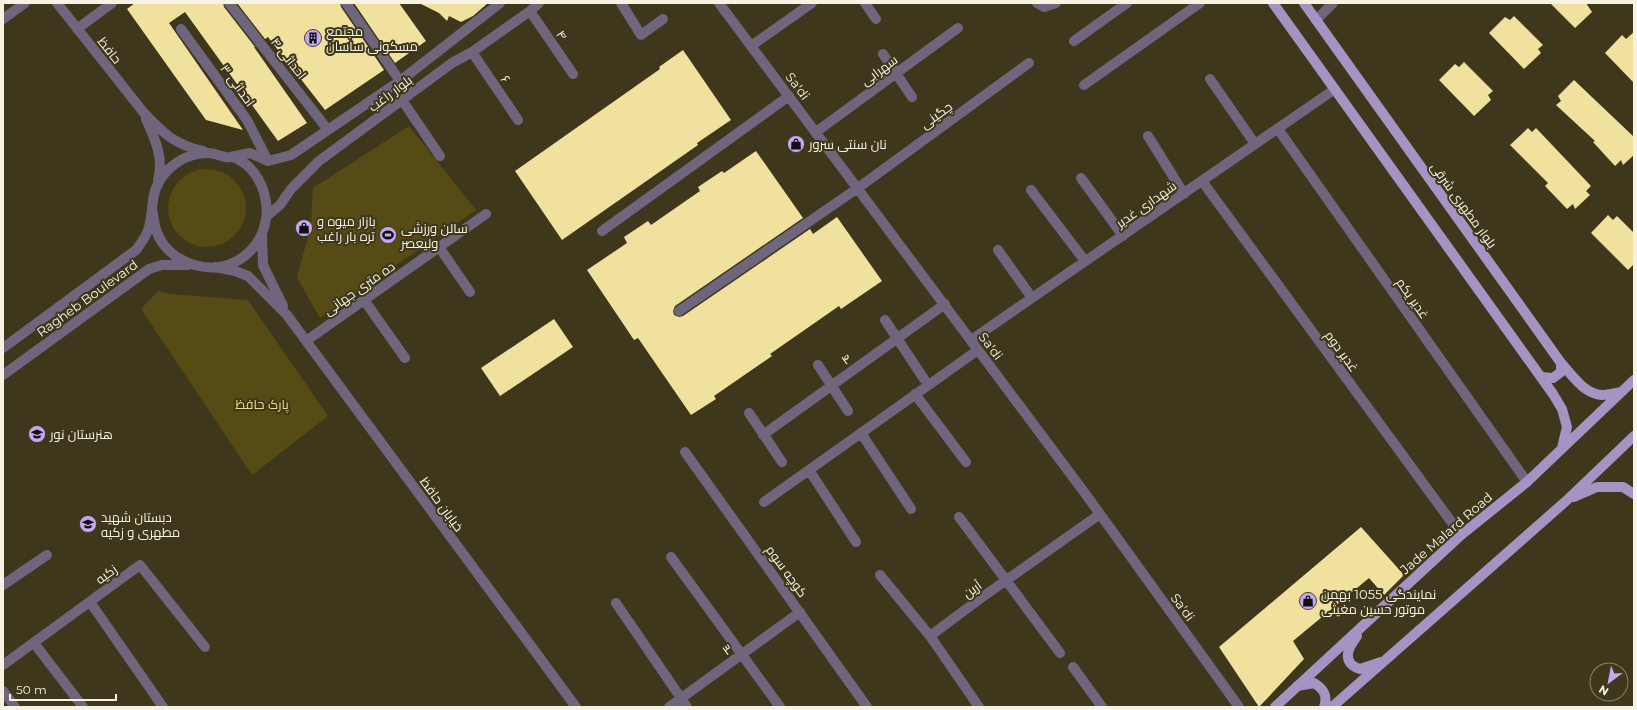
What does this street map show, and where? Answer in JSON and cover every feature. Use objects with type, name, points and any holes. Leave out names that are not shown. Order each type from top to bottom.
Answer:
[{"type":"main road","points":[[1273,3],[1542,377],[1562,409],[1567,427],[1562,448]]},
{"type":"main road","name":"بلوار مطهری شرقی","points":[[1304,3],[1561,363],[1578,383],[1592,393],[1602,395],[1621,392]]},
{"type":"main road","points":[[1542,377],[1554,378],[1561,372],[1561,363]]},
{"type":"main road","name":"Jade Malard Road","points":[[1275,707],[1461,535],[1527,482],[1634,380]]},
{"type":"main road","points":[[1332,707],[1566,501],[1634,436]]},
{"type":"main road","points":[[1566,501],[1597,487],[1623,487],[1634,494]]},
{"type":"main road","points":[[1364,624],[1351,644],[1348,656],[1351,664],[1360,669],[1386,660]]},
{"type":"main road","points":[[1298,686],[1314,683],[1321,688],[1326,695],[1324,707]]},
{"type":"street","points":[[3,19],[25,3]]},
{"type":"street","name":"حافظ","points":[[57,3],[144,113],[168,137],[191,148],[213,153]]},
{"type":"street","points":[[77,29],[112,3]]},
{"type":"street","name":"احداثی ۴","points":[[229,3],[328,130]]},
{"type":"street","points":[[346,3],[400,81]]},
{"type":"street","name":"بلوار راغب","points":[[268,161],[291,155],[400,81],[500,3]]},
{"type":"street","name":"بلوار راغب","points":[[268,216],[280,205],[291,189],[319,161],[452,63],[472,52],[539,3]]},
{"type":"street","points":[[621,3],[641,35],[663,19]]},
{"type":"street","name":"Sa'di","points":[[719,3],[945,304],[1100,514],[1239,707]]},
{"type":"street","points":[[751,46],[812,3]]},
{"type":"street","points":[[865,3],[876,19]]},
{"type":"street","points":[[1037,3],[1044,7],[1056,3]]},
{"type":"street","points":[[1074,41],[1127,3]]},
{"type":"street","points":[[1084,85],[1200,3]]},
{"type":"street","points":[[1316,20],[1333,3]]},
{"type":"street","name":"۴","points":[[530,11],[573,74]]},
{"type":"street","name":"سهرابی","points":[[816,132],[958,28]]},
{"type":"street","name":"احداثی ۳","points":[[181,29],[247,120],[268,161]]},
{"type":"street","name":"۶","points":[[472,52],[518,120]]},
{"type":"street","points":[[882,54],[912,97]]},
{"type":"street","name":"چگینی","points":[[680,311],[858,188],[1029,63]]},
{"type":"street","points":[[1210,79],[1255,144]]},
{"type":"street","name":"شهداری غدیر","points":[[971,340],[1336,89]]},
{"type":"street","points":[[602,231],[789,96]]},
{"type":"street","points":[[402,100],[440,156]]},
{"type":"street","name":"حافظ","points":[[144,113],[158,147],[160,165],[156,188]]},
{"type":"street","name":"غدیر یکم","points":[[1278,129],[1527,482]]},
{"type":"street","points":[[1148,136],[1184,194]]},
{"type":"street","points":[[197,153],[213,153],[226,157],[233,157],[248,166],[260,181],[267,198],[268,216],[262,235],[250,251],[240,259],[216,267],[194,266],[178,258],[163,244],[154,227],[152,208],[156,188],[166,172],[180,160],[197,153]]},
{"type":"street","points":[[226,157],[250,153],[268,161]]},
{"type":"street","points":[[1081,178],[1123,236]]},
{"type":"street","name":"غدیر دوم","points":[[1202,181],[1461,535]]},
{"type":"street","points":[[1031,190],[1085,261]]},
{"type":"street","name":"Ragheb Boulevard","points":[[3,348],[136,250],[145,238],[149,227],[152,208]]},
{"type":"street","name":"ده متری جهانی","points":[[306,341],[486,214]]},
{"type":"street","name":"خیابان حافظ","points":[[262,235],[263,265],[287,315]]},
{"type":"street","points":[[439,247],[470,292]]},
{"type":"street","points":[[998,250],[1032,298]]},
{"type":"street","name":"Ragheb Boulevard","points":[[3,375],[116,291],[149,269],[162,266],[194,266]]},
{"type":"street","name":"خیابان حافظ","points":[[216,267],[235,270],[248,276],[287,315],[576,707]]},
{"type":"street","points":[[364,300],[405,358]]},
{"type":"street","name":"۴","points":[[763,434],[945,304]]},
{"type":"street","points":[[885,320],[924,379]]},
{"type":"street","points":[[764,502],[978,350]]},
{"type":"street","points":[[818,365],[848,411]]},
{"type":"street","points":[[915,394],[966,462]]},
{"type":"street","points":[[749,412],[782,462]]},
{"type":"street","points":[[861,433],[911,509]]},
{"type":"street","name":"کوچه سوم","points":[[685,452],[867,707]]},
{"type":"street","points":[[809,470],[856,542]]},
{"type":"street","name":"آرین","points":[[930,636],[1100,514]]},
{"type":"street","points":[[959,517],[1060,653]]},
{"type":"street","points":[[3,585],[47,555]]},
{"type":"street","points":[[671,557],[743,654],[780,707]]},
{"type":"street","name":"زکیه","points":[[3,665],[140,565],[205,646]]},
{"type":"street","points":[[880,575],[930,636],[979,707]]},
{"type":"street","points":[[90,602],[163,707]]},
{"type":"street","points":[[616,603],[687,707]]},
{"type":"street","name":"۳","points":[[669,707],[800,612]]},
{"type":"street","points":[[34,643],[83,707]]},
{"type":"street","points":[[1073,667],[1102,707]]},
{"type":"street","points":[[3,691],[15,707]]},
{"type":"green space","points":[[409,126],[476,210],[320,318],[297,278],[311,225],[313,188]]},
{"type":"green space","points":[[199,169],[215,169],[229,175],[240,186],[246,200],[246,216],[240,230],[229,241],[215,247],[199,247],[185,241],[174,230],[168,216],[168,200],[174,186],[185,175]]},
{"type":"green space","name":"پارک حافظ","points":[[158,291],[172,294],[248,300],[328,416],[252,475],[141,309]]},
{"type":"building","points":[[135,3],[223,3],[224,7],[255,47],[307,123],[278,141],[185,12],[169,23],[243,130],[206,120],[127,9]]},
{"type":"building","name":"مجتمع مسکونی ساسان","points":[[237,3],[340,3],[341,7],[384,70],[325,110],[268,37],[265,39]]},
{"type":"building","name":"مجتمع مسکونی ساسان","points":[[354,3],[399,3],[426,41],[395,63]]},
{"type":"building","points":[[419,3],[488,3],[473,16],[461,22],[449,16],[447,21],[439,13]]},
{"type":"building","points":[[1550,3],[1586,3],[1592,12],[1575,28]]},
{"type":"building","points":[[1514,16],[1543,45],[1538,49],[1541,53],[1524,69],[1489,33],[1505,17],[1510,20]]},
{"type":"building","points":[[1634,32],[1634,83],[1605,53],[1622,35],[1626,39]]},
{"type":"building","points":[[683,50],[731,120],[697,143],[698,145],[562,240],[515,171],[660,69],[659,67]]},
{"type":"building","points":[[1464,62],[1493,91],[1488,95],[1491,100],[1474,116],[1439,80],[1455,64],[1459,67]]},
{"type":"building","points":[[1574,80],[1634,137],[1634,155],[1623,165],[1621,160],[1615,166],[1593,142],[1595,141],[1556,105],[1561,101],[1558,96]]},
{"type":"building","points":[[1528,128],[1532,132],[1536,128],[1591,186],[1586,191],[1590,195],[1575,209],[1573,204],[1567,209],[1545,186],[1548,183],[1510,145]]},
{"type":"building","points":[[756,151],[803,218],[675,306],[673,311],[674,315],[679,317],[683,316],[810,229],[813,234],[837,217],[882,281],[841,309],[839,306],[770,354],[772,356],[714,396],[716,399],[691,415],[638,338],[634,340],[587,270],[627,243],[624,237],[648,221],[651,225],[700,191],[698,187],[722,171],[724,173]]},
{"type":"building","points":[[1608,215],[1613,220],[1617,216],[1634,233],[1634,264],[1628,270],[1591,233]]},
{"type":"building","points":[[554,319],[573,347],[500,396],[481,368]]},
{"type":"building","name":"نمایندگی 1055 بهمن موتور حسین مغیثی","points":[[1361,527],[1404,575],[1384,595],[1369,578],[1293,641],[1304,659],[1259,707],[1219,647]]},
{"type":"place","name":"مجتمع مسکونی ساسان","points":[[313,38]]},
{"type":"place","name":"نان سنتی سرور","points":[[796,144]]},
{"type":"place","name":"بازار میوه و تره بار راغب","points":[[304,228]]},
{"type":"place","name":"سالن ورزشی ولیعصر","points":[[388,235]]},
{"type":"place","name":"هنرستان نور","points":[[37,434]]},
{"type":"place","name":"دبستان شهید مطهری و زکیه","points":[[88,524]]},
{"type":"place","name":"نمایندگی 1055 بهمن موتور حسین مغیثی","points":[[1308,601]]}]
